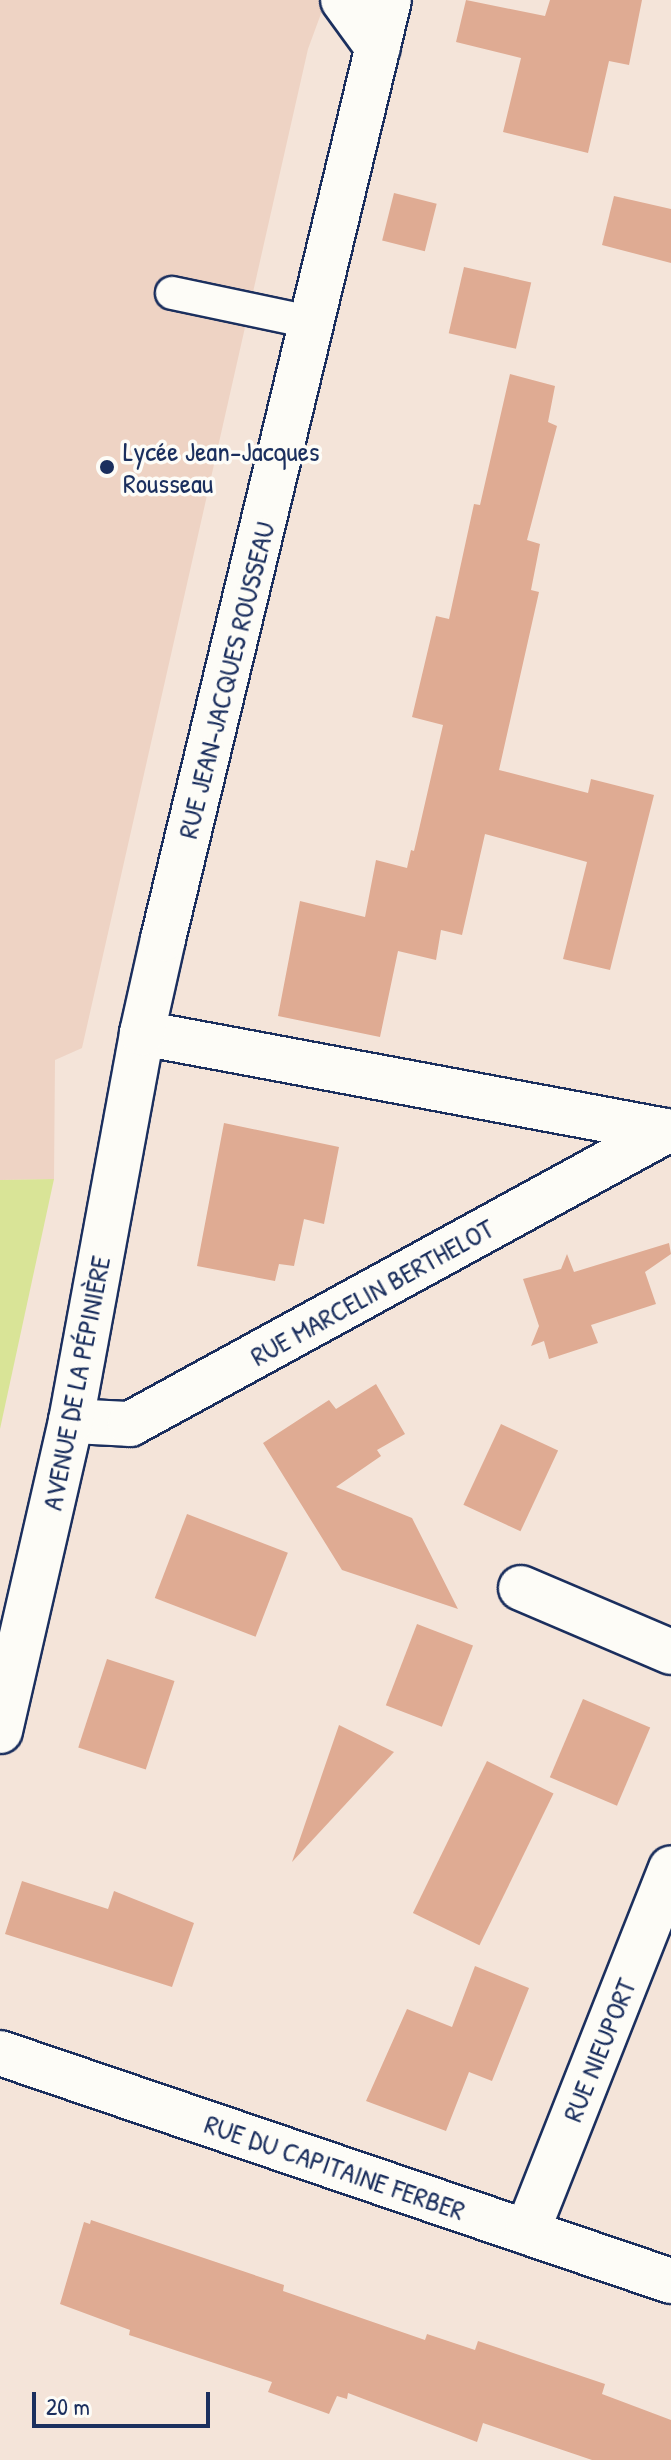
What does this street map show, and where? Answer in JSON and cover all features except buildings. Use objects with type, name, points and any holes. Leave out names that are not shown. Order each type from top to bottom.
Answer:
[{"type":"street","points":[[343,0],[378,48]]},
{"type":"street","name":"RUE JEAN-JACQUES ROUSSEAU","points":[[142,1033],[389,0]]},
{"type":"street","name":"RUE MARCELIN BERTHELOT","points":[[142,1033],[668,1132]]},
{"type":"street","name":"AVENUE DE LA PÉPINIÈRE","points":[[0,1731],[71,1421],[142,1033]]},
{"type":"street","name":"RUE MARCELIN BERTHELOT","points":[[71,1421],[130,1424],[668,1132]]},
{"type":"street","points":[[521,1588],[671,1652]]},
{"type":"street","name":"RUE NIEUPORT","points":[[527,2232],[671,1869]]},
{"type":"street","name":"RUE DU CAPITAINE FERBER","points":[[0,2053],[671,2281]]},
{"type":"lane","points":[[172,293],[314,323]]},
{"type":"shaded area","name":"Lycée Jean-Jacques Rousseau","points":[[0,0],[326,0],[308,49],[82,1048],[55,1060],[54,1179],[0,1180]]},
{"type":"green space","points":[[54,1179],[0,1429],[0,1180]]},
{"type":"place","name":"Lycée Jean-Jacques Rousseau","points":[[107,467]]}]
